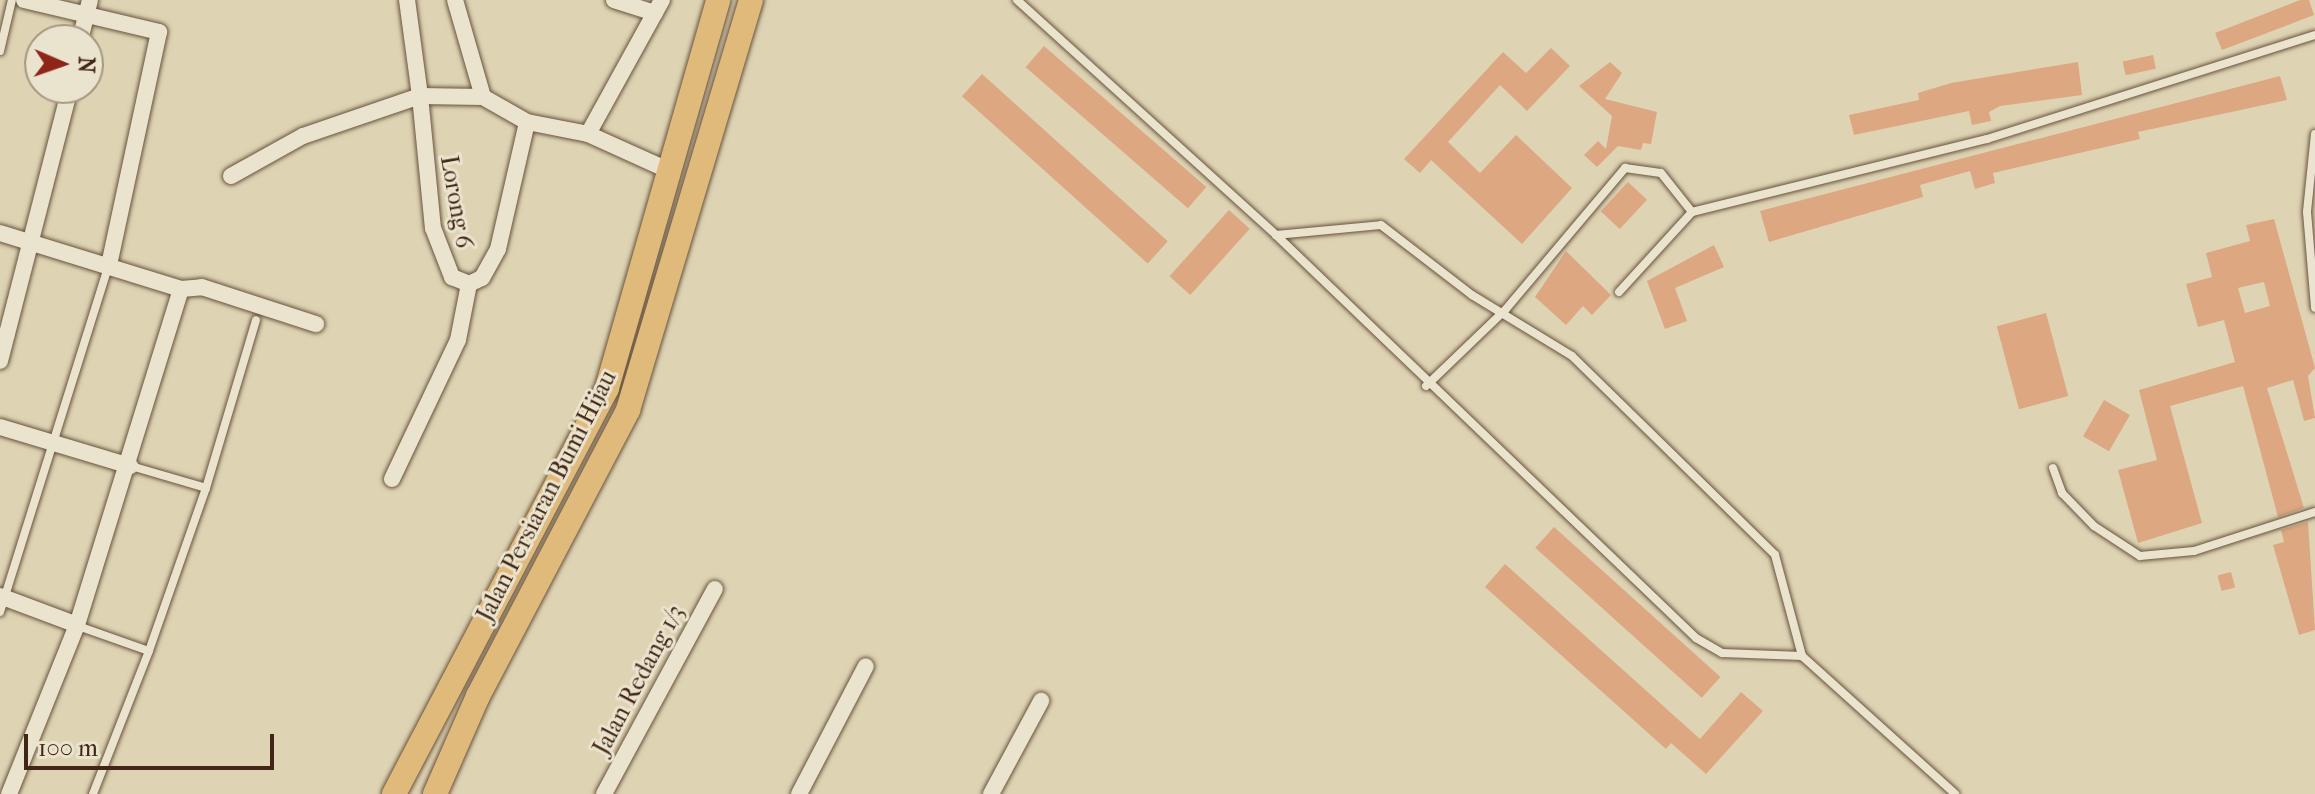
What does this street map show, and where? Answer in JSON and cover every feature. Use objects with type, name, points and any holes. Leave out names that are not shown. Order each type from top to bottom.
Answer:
[{"type":"main road","name":"Jalan Persiaran Bumi Hijau","points":[[394,794],[607,388],[672,172],[718,0]]},
{"type":"main road","name":"Jalan Persiaran Bumi Hijau","points":[[435,794],[628,410],[751,0]]},
{"type":"main road","points":[[406,794],[428,731]]},
{"type":"street","points":[[24,0],[88,7],[159,32],[161,44],[109,266]]},
{"type":"street","name":"Lorong 6","points":[[407,0],[439,252],[452,277],[469,284],[482,278],[498,249],[527,122]]},
{"type":"street","points":[[455,0],[483,97]]},
{"type":"street","points":[[588,134],[659,6],[614,0]]},
{"type":"street","points":[[231,176],[303,136],[420,96],[483,97],[527,122],[588,134],[672,172]]},
{"type":"street","points":[[0,361],[35,244],[66,104]]},
{"type":"street","points":[[0,233],[181,289],[202,287],[316,324]]},
{"type":"street","points":[[392,479],[458,340],[469,284]]},
{"type":"street","points":[[9,794],[77,625],[130,466],[181,289]]},
{"type":"street","points":[[0,427],[130,466]]},
{"type":"street","name":"Jalan Redang 1/3","points":[[604,794],[715,589]]},
{"type":"street","points":[[2,602],[77,625]]},
{"type":"street","points":[[799,794],[866,666]]},
{"type":"street","points":[[991,794],[1041,701]]},
{"type":"lane","points":[[0,51],[12,0]]},
{"type":"lane","points":[[1017,0],[1276,235],[1426,386],[1696,638],[1722,653],[1802,656]]},
{"type":"lane","points":[[1619,292],[1692,212],[1987,139],[2315,35]]},
{"type":"lane","points":[[2315,134],[2307,212],[2315,308]]},
{"type":"lane","points":[[1426,386],[1506,309],[1625,168],[1661,173],[1692,212]]},
{"type":"lane","points":[[1276,235],[1381,225],[1472,295],[1506,309],[1572,356],[1775,555],[1802,656],[1955,794]]},
{"type":"lane","points":[[2,602],[57,444],[109,266]]},
{"type":"lane","points":[[93,794],[149,651],[206,488],[256,320]]},
{"type":"lane","points":[[130,466],[206,488]]},
{"type":"lane","points":[[2053,468],[2062,493],[2133,555],[2194,551],[2315,512]]},
{"type":"lane","points":[[77,625],[149,651]]},
{"type":"building","points":[[2300,0],[2309,0],[2314,15],[2222,50],[2215,33]]},
{"type":"building","points":[[1044,46],[1206,187],[1188,208],[1026,67]]},
{"type":"building","points":[[1551,48],[1570,66],[1527,111],[1500,85],[1448,142],[1480,173],[1516,135],[1572,188],[1522,244],[1431,160],[1420,173],[1404,159],[1503,52],[1526,73]]},
{"type":"building","points":[[2153,55],[2156,69],[2126,75],[2123,61]]},
{"type":"building","points":[[1610,62],[1622,73],[1605,99],[1657,112],[1651,144],[1643,143],[1641,150],[1618,146],[1597,167],[1584,155],[1598,141],[1606,149],[1612,116],[1579,86]]},
{"type":"building","points":[[2078,62],[2082,95],[2000,106],[1989,112],[1991,121],[1972,125],[1969,111],[1854,135],[1849,115],[1919,100],[1918,93],[1951,83]]},
{"type":"building","points":[[982,74],[1168,241],[1148,264],[962,96]]},
{"type":"building","points":[[2280,76],[2287,100],[2138,132],[2140,139],[1993,173],[1995,183],[1975,189],[1970,171],[1920,185],[1923,197],[1769,242],[1760,211]]},
{"type":"building","points":[[1628,182],[1647,200],[1620,229],[1601,211]]},
{"type":"building","points":[[1229,210],[1250,229],[1190,295],[1169,276]]},
{"type":"building","points":[[2274,219],[2315,368],[2308,376],[2315,418],[2304,421],[2293,380],[2267,388],[2304,508],[2278,517],[2243,386],[2170,406],[2202,523],[2138,543],[2118,470],[2157,460],[2139,390],[2235,362],[2224,320],[2198,327],[2186,284],[2212,277],[2206,253],[2250,241],[2246,225]],"holes":[[[2264,282],[2270,306],[2245,313],[2238,288]]]},
{"type":"building","points":[[1714,245],[1724,267],[1675,288],[1687,321],[1665,329],[1647,281]]},
{"type":"building","points":[[1566,251],[1611,295],[1592,315],[1583,306],[1566,325],[1535,297]]},
{"type":"building","points":[[2046,313],[2068,396],[2019,409],[1997,326]]},
{"type":"building","points":[[2104,400],[2130,415],[2109,451],[2083,436]]},
{"type":"building","points":[[2308,522],[2315,630],[2299,635],[2273,545],[2284,542],[2281,530]]},
{"type":"building","points":[[1554,527],[1720,677],[1702,698],[1535,548]]},
{"type":"building","points":[[1505,564],[1700,739],[1741,692],[1763,711],[1706,774],[1671,743],[1666,749],[1485,587]]},
{"type":"building","points":[[2231,572],[2235,587],[2222,591],[2217,576]]}]
